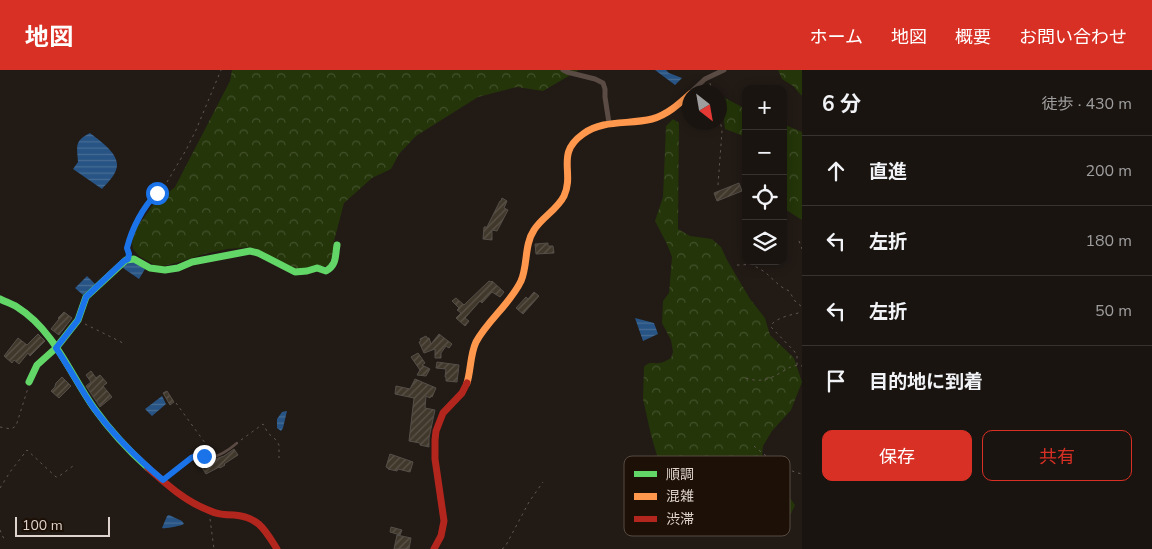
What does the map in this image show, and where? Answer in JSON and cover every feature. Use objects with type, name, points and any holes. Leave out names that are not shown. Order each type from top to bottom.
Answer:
[{"type":"street","points":[[563,70],[596,78],[603,83],[606,89],[605,97],[609,123]]},
{"type":"street","points":[[700,85],[709,77],[724,70]]},
{"type":"street","points":[[434,549],[439,541],[444,522],[434,456],[436,430],[447,409],[466,387],[469,379],[473,349],[514,292],[523,276],[530,237],[533,231],[563,197],[567,184],[567,155],[570,146],[590,129],[609,123],[641,121],[654,118],[668,112],[682,100]]},
{"type":"street","points":[[29,382],[37,365],[56,348],[78,320],[86,297],[128,259],[134,258],[150,268],[164,270],[178,268],[192,262],[250,251],[258,253],[295,272],[317,268],[326,271],[334,265],[337,244]]},
{"type":"street","points":[[0,299],[22,309],[33,318],[45,332],[106,424],[146,465],[184,497],[199,506],[217,514],[242,516],[260,524],[277,549]]},
{"type":"lane","points":[[163,480],[194,456],[212,457],[230,449],[237,443]]},
{"type":"path","points":[[128,259],[127,248],[134,228],[148,202],[167,182],[186,150],[221,70]]},
{"type":"path","points":[[709,77],[711,85]]},
{"type":"path","points":[[718,185],[722,130]]},
{"type":"path","points":[[799,241],[802,249]]},
{"type":"path","points":[[737,265],[751,264],[765,272],[788,291],[802,308]]},
{"type":"path","points":[[797,365],[797,355],[771,325],[774,321],[802,312]]},
{"type":"path","points":[[78,320],[123,343]]},
{"type":"path","points":[[746,378],[754,380],[769,379],[797,365],[802,366]]},
{"type":"path","points":[[0,427],[11,429],[16,426],[29,382]]},
{"type":"path","points":[[176,403],[208,447],[212,457]]},
{"type":"path","points":[[237,443],[263,424],[268,433],[276,440],[279,458]]},
{"type":"path","points":[[754,446],[766,456]]},
{"type":"path","points":[[0,488],[27,450],[56,477],[73,466]]},
{"type":"path","points":[[790,469],[802,474]]},
{"type":"path","points":[[502,549],[529,502],[543,482]]},
{"type":"path","points":[[210,510],[214,549]]},
{"type":"path","points":[[0,530],[4,539]]},
{"type":"green space","points":[[232,70],[579,70],[543,91],[517,87],[478,97],[416,136],[399,154],[391,169],[372,178],[344,203],[333,245],[333,254],[328,266],[314,266],[295,270],[251,247],[227,249],[158,267],[139,256],[133,249],[132,243],[135,230],[153,205],[175,187],[230,81]]},
{"type":"green space","points":[[778,70],[802,70],[802,96],[793,86],[782,79]]},
{"type":"green space","points":[[727,99],[742,107],[742,135],[727,130]]},
{"type":"green space","points":[[673,119],[679,123],[678,229],[690,236],[712,239],[721,247],[750,299],[765,318],[770,335],[794,358],[802,382],[791,410],[772,431],[763,446],[762,456],[657,456],[651,435],[643,399],[644,367],[650,363],[660,363],[671,358],[673,352],[671,340],[662,323],[663,301],[669,293],[672,257],[655,221],[663,197],[666,126]]},
{"type":"green space","points":[[787,126],[802,132],[802,220],[787,211]]},
{"type":"green space","points":[[790,498],[795,505],[790,514]]},
{"type":"water","points":[[655,70],[666,70],[682,78],[675,85]]},
{"type":"water","points":[[90,133],[109,149],[116,159],[115,173],[102,189],[73,169],[78,162],[77,148],[79,141]]},
{"type":"water","points":[[127,262],[134,262],[145,269],[139,279],[123,268]]},
{"type":"water","points":[[87,276],[95,284],[83,295],[75,288]]},
{"type":"water","points":[[635,318],[654,323],[658,334],[643,341]]},
{"type":"water","points":[[162,396],[166,404],[152,416],[145,409]]},
{"type":"water","points":[[287,411],[281,431],[277,428],[277,419],[282,412]]},
{"type":"water","points":[[169,515],[182,521],[184,524],[162,528]]},
{"type":"building","points":[[739,183],[742,191],[717,201],[714,193]]},
{"type":"building","points":[[502,198],[507,201],[504,208],[508,210],[497,231],[492,230],[492,240],[483,239],[484,227],[487,227]]},
{"type":"building","points":[[548,243],[548,246],[553,246],[554,253],[536,254],[535,244]]},
{"type":"building","points":[[489,281],[492,281],[504,292],[500,297],[492,292],[482,303],[480,301],[465,318],[469,321],[465,326],[456,318],[461,313],[452,301],[456,298],[464,305]]},
{"type":"building","points":[[534,292],[539,296],[523,314],[516,308],[526,297],[528,299]]},
{"type":"building","points":[[64,312],[72,318],[59,335],[51,329]]},
{"type":"building","points":[[38,334],[45,341],[30,356],[28,353],[19,364],[14,360],[12,363],[4,356],[18,338],[27,345]]},
{"type":"building","points":[[439,334],[452,344],[449,348],[446,346],[441,353],[441,358],[435,358],[435,349],[424,353],[419,342],[421,341],[420,339],[426,336],[431,344]]},
{"type":"building","points":[[418,353],[425,363],[422,365],[430,369],[426,376],[417,375],[420,370],[411,357]]},
{"type":"building","points":[[437,362],[459,365],[457,382],[446,381],[446,369],[436,368]]},
{"type":"building","points":[[91,371],[96,378],[100,375],[107,383],[103,386],[112,397],[100,407],[86,386],[91,382],[86,375]]},
{"type":"building","points":[[62,377],[71,386],[59,398],[51,391]]},
{"type":"building","points":[[415,379],[436,388],[432,397],[426,396],[425,408],[435,410],[429,447],[409,441],[414,398],[395,394],[396,386],[410,389]]},
{"type":"building","points":[[167,391],[174,402],[170,405],[163,393]]},
{"type":"building","points":[[234,449],[238,455],[220,468],[206,474],[201,466],[224,456]]},
{"type":"building","points":[[390,454],[413,462],[410,472],[388,469],[386,467]]},
{"type":"building","points":[[391,527],[402,530],[400,535],[390,532]]},
{"type":"building","points":[[397,535],[411,538],[409,549],[394,549]]},
{"type":"traffic: fast","points":[[29,382],[37,365],[56,348],[78,320],[86,297],[126,260],[134,259],[150,268],[165,270],[178,268],[192,262],[250,251],[258,253],[295,272],[317,268],[326,271],[334,263],[337,245]]},
{"type":"traffic: fast","points":[[0,299],[17,307],[41,328],[60,353],[100,416],[119,439],[148,468]]},
{"type":"traffic: slow","points":[[467,383],[476,342],[521,281],[525,268],[527,249],[534,230],[564,196],[568,179],[568,156],[575,141],[583,134],[599,126],[643,121],[663,115],[682,101]]},
{"type":"traffic: jam","points":[[434,549],[441,536],[444,521],[435,459],[436,431],[443,413],[462,393],[467,383]]},
{"type":"traffic: jam","points":[[148,468],[191,502],[214,512],[250,518],[265,530],[277,549]]},
{"type":"route","points":[[157,193],[148,202],[128,241],[128,259],[86,297],[78,320],[56,348],[112,431],[163,480],[194,456],[204,456]]}]
